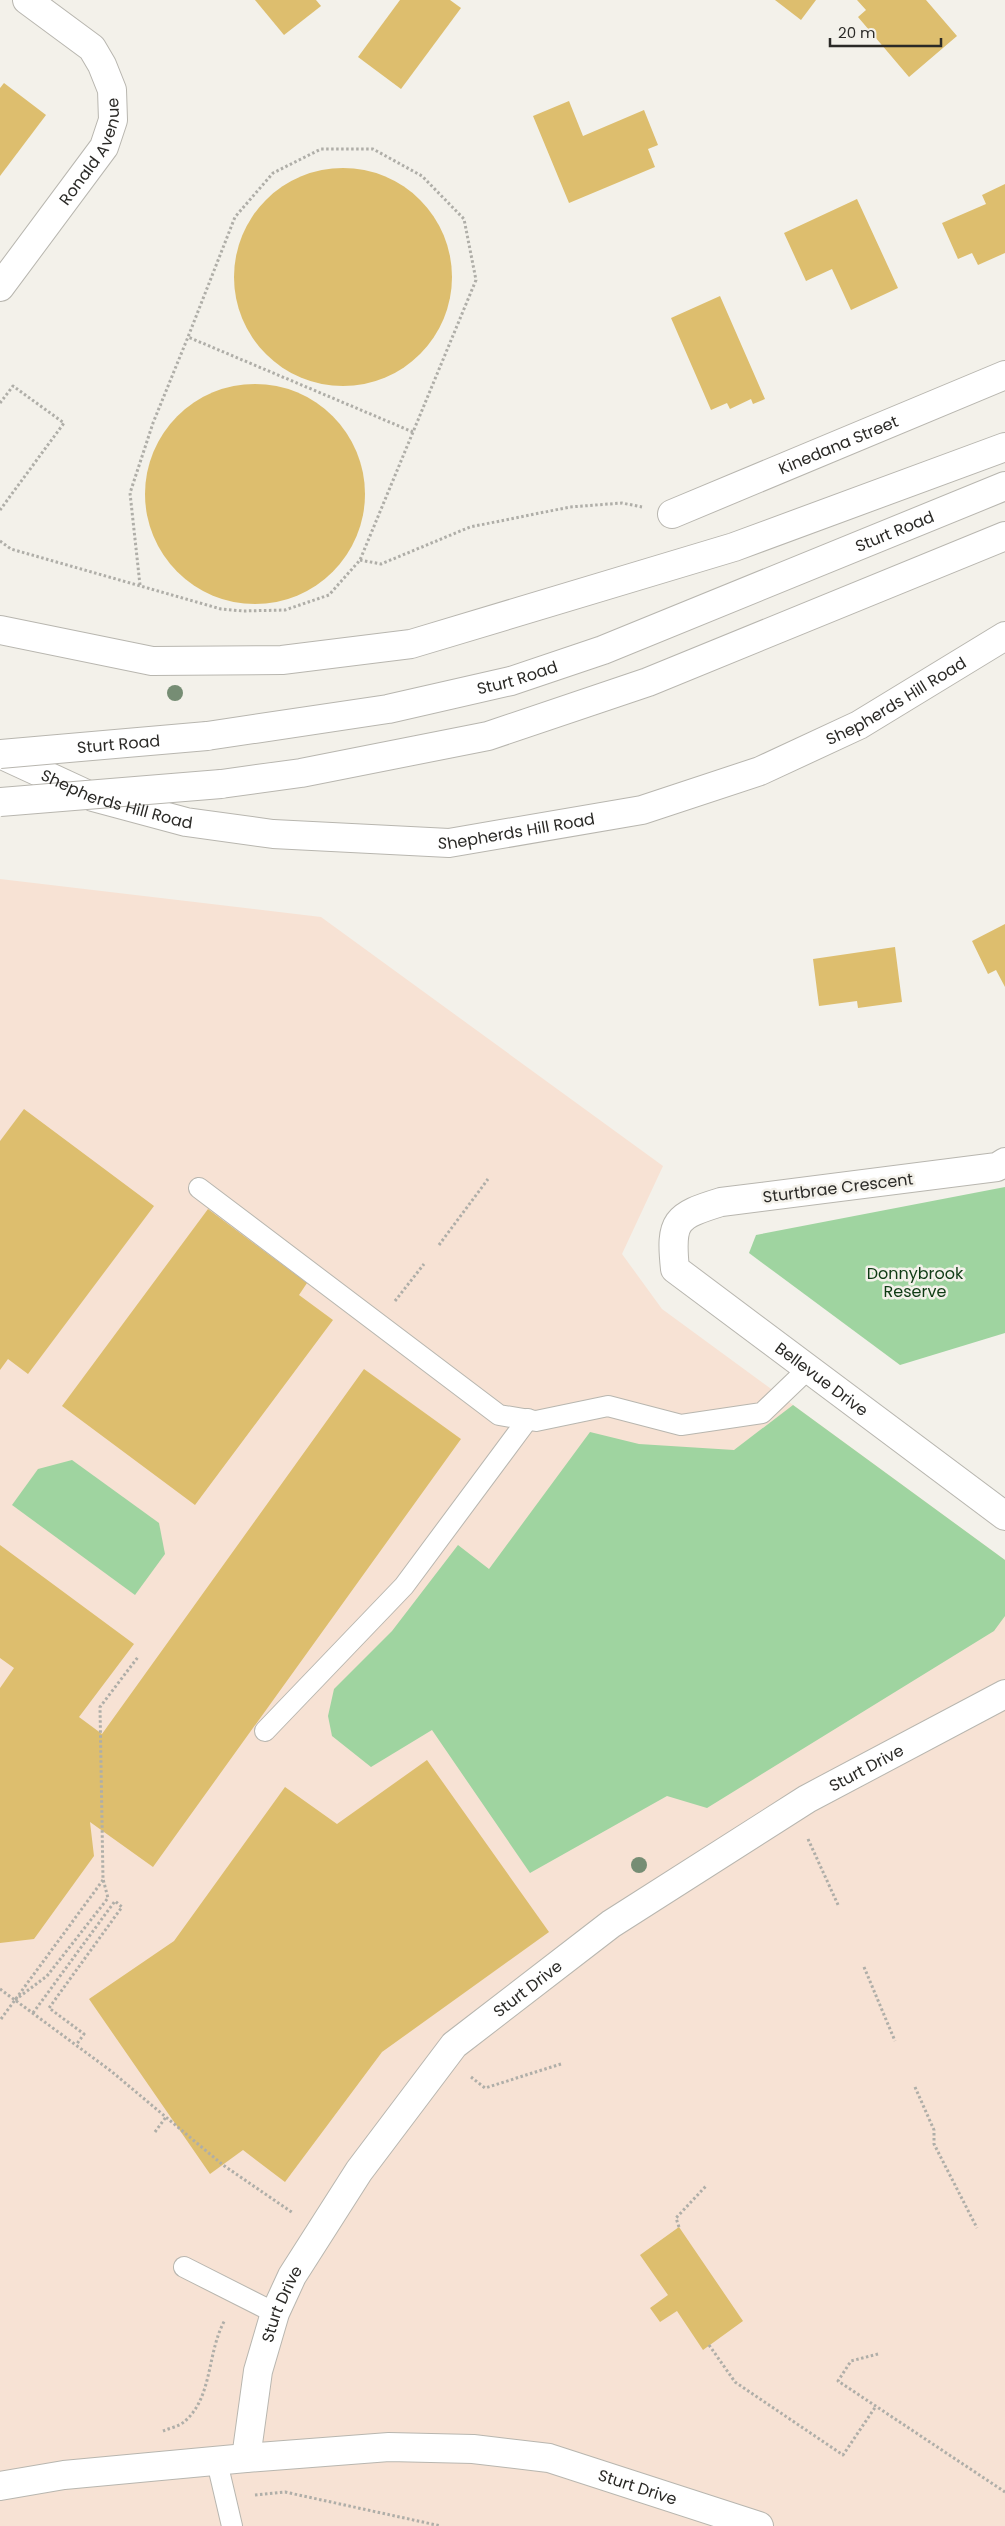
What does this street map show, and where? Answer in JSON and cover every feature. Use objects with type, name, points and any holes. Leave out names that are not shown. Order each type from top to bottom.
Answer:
[{"type":"main road","name":"Ronald Avenue","points":[[0,287],[104,148],[113,120],[112,90],[92,48],[27,0]]},
{"type":"main road","name":"Kinedana Street","points":[[672,514],[1005,375]]},
{"type":"main road","points":[[0,630],[152,661],[282,660],[411,644],[734,547],[1005,446]]},
{"type":"main road","name":"Sturt Road","points":[[0,754],[207,736],[388,710],[511,681],[604,650],[1005,486]]},
{"type":"main road","points":[[0,802],[221,784],[300,773],[488,736],[648,682],[1005,536]]},
{"type":"main road","name":"Shepherds Hill Road","points":[[0,754],[93,797],[186,822],[273,834],[449,843],[642,810],[760,771],[858,725],[1005,636]]},
{"type":"main road","name":"Sturtbrae Crescent","points":[[675,1225],[692,1211],[721,1202],[997,1167],[1005,1162]]},
{"type":"main road","name":"Bellevue Drive","points":[[675,1225],[672,1242],[675,1269],[1005,1516]]},
{"type":"main road","name":"Sturt Drive","points":[[246,2458],[258,2371],[275,2313],[292,2276],[358,2171],[454,2045],[611,1924],[807,1799],[1005,1694]]},
{"type":"main road","name":"Sturt Drive","points":[[0,2486],[64,2475],[246,2458],[389,2447],[472,2449],[549,2458],[760,2526]]},
{"type":"lane","points":[[198,1188],[499,1415],[536,1421],[608,1406],[681,1425],[762,1414],[809,1368]]},
{"type":"lane","points":[[265,1731],[404,1586],[528,1419]]},
{"type":"lane","points":[[184,2267],[275,2313]]},
{"type":"lane","points":[[217,2462],[232,2526]]},
{"type":"path","points":[[0,541],[11,549],[221,609],[243,612],[285,610],[329,595],[360,560],[476,280],[464,219],[422,176],[373,149],[321,149],[273,173],[235,217],[153,423],[130,493],[140,585]]},
{"type":"path","points":[[188,337],[413,432]]},
{"type":"path","points":[[0,403],[13,386],[64,423],[0,510]]},
{"type":"path","points":[[360,560],[381,564],[470,527],[570,507],[622,502],[672,514]]},
{"type":"path","points":[[439,1245],[488,1179]]},
{"type":"path","points":[[390,1307],[424,1264]]},
{"type":"path","points":[[14,2000],[48,1976],[108,1898],[103,1880],[100,1707],[138,1657]]},
{"type":"path","points":[[802,1841],[809,1838],[839,1907]]},
{"type":"path","points":[[1,2019],[103,1880]]},
{"type":"path","points":[[33,2013],[115,1902],[122,1907],[48,2008],[84,2034],[76,2045]]},
{"type":"path","points":[[864,1967],[895,2041]]},
{"type":"path","points":[[0,1989],[111,2071],[224,2165],[290,2212]]},
{"type":"path","points":[[445,2056],[485,2088],[561,2064]]},
{"type":"path","points":[[915,2087],[934,2130],[934,2144],[977,2228]]},
{"type":"path","points":[[155,2132],[166,2117]]},
{"type":"path","points":[[679,2227],[676,2218],[706,2186]]},
{"type":"path","points":[[154,2434],[185,2422],[202,2397],[218,2332],[240,2295]]},
{"type":"path","points":[[708,2345],[735,2382],[843,2455],[876,2406]]},
{"type":"path","points":[[878,2354],[851,2361],[838,2380],[1005,2492]]},
{"type":"path","points":[[226,2498],[285,2492],[441,2526]]},
{"type":"shaded area","points":[[0,879],[321,917],[663,1166],[622,1254],[662,1309],[1005,1560],[1005,2526],[0,2526]]},
{"type":"green space","name":"Donnybrook Reserve","points":[[1005,1187],[1005,1333],[900,1365],[749,1253],[756,1235]]},
{"type":"green space","points":[[793,1405],[1005,1560],[1005,1616],[994,1631],[707,1808],[667,1796],[530,1873],[432,1730],[371,1767],[332,1736],[328,1716],[334,1689],[392,1631],[458,1545],[489,1569],[590,1432],[639,1444],[734,1450]]},
{"type":"green space","points":[[72,1460],[159,1523],[165,1554],[135,1595],[12,1505],[38,1469]]},
{"type":"building","points":[[255,0],[316,0],[321,6],[284,35]]},
{"type":"building","points":[[400,0],[450,0],[461,8],[401,89],[358,57]]},
{"type":"building","points":[[775,0],[816,0],[801,20]]},
{"type":"building","points":[[857,0],[926,0],[957,36],[909,77],[858,17],[866,10]]},
{"type":"building","points":[[4,83],[46,115],[0,176],[0,88]]},
{"type":"building","points":[[569,101],[583,136],[644,110],[658,145],[648,149],[655,167],[569,203],[533,116]]},
{"type":"building","points":[[343,168],[364,170],[385,177],[394,181],[420,200],[439,226],[443,235],[450,256],[452,277],[450,298],[443,319],[439,328],[420,354],[394,373],[385,377],[364,384],[343,386],[322,384],[301,377],[292,373],[266,354],[247,328],[243,319],[236,298],[234,277],[236,256],[243,235],[247,226],[266,200],[292,181],[301,177],[322,170]]},
{"type":"building","points":[[1005,184],[1005,253],[978,265],[972,253],[958,259],[942,223],[986,204],[982,195]]},
{"type":"building","points":[[857,199],[898,288],[851,310],[832,269],[806,281],[784,233]]},
{"type":"building","points":[[720,296],[765,399],[753,404],[751,399],[730,409],[727,403],[711,410],[671,318]]},
{"type":"building","points":[[255,384],[276,386],[307,397],[333,416],[352,442],[363,473],[365,494],[363,515],[352,546],[333,572],[307,591],[276,602],[255,604],[234,602],[203,591],[177,572],[158,546],[147,515],[145,494],[147,473],[158,442],[177,416],[203,397],[234,386]]},
{"type":"building","points":[[1005,924],[1005,987],[996,970],[988,974],[972,941]]},
{"type":"building","points":[[895,947],[902,1002],[858,1008],[857,1001],[819,1006],[813,959]]},
{"type":"building","points":[[24,1109],[154,1206],[28,1374],[8,1359],[0,1370],[0,1141]]},
{"type":"building","points":[[208,1209],[307,1283],[299,1295],[333,1320],[195,1505],[62,1406]]},
{"type":"building","points":[[364,1369],[461,1439],[153,1867],[90,1822],[94,1856],[34,1939],[0,1943],[0,1688],[14,1668],[0,1658],[0,1545],[134,1644],[79,1717],[102,1734]]},
{"type":"building","points":[[427,1760],[549,1932],[382,2052],[285,2182],[243,2150],[210,2174],[89,1999],[174,1941],[285,1787],[337,1824]]},
{"type":"building","points":[[679,2227],[743,2321],[703,2350],[677,2311],[660,2322],[650,2308],[668,2295],[640,2255]]}]
